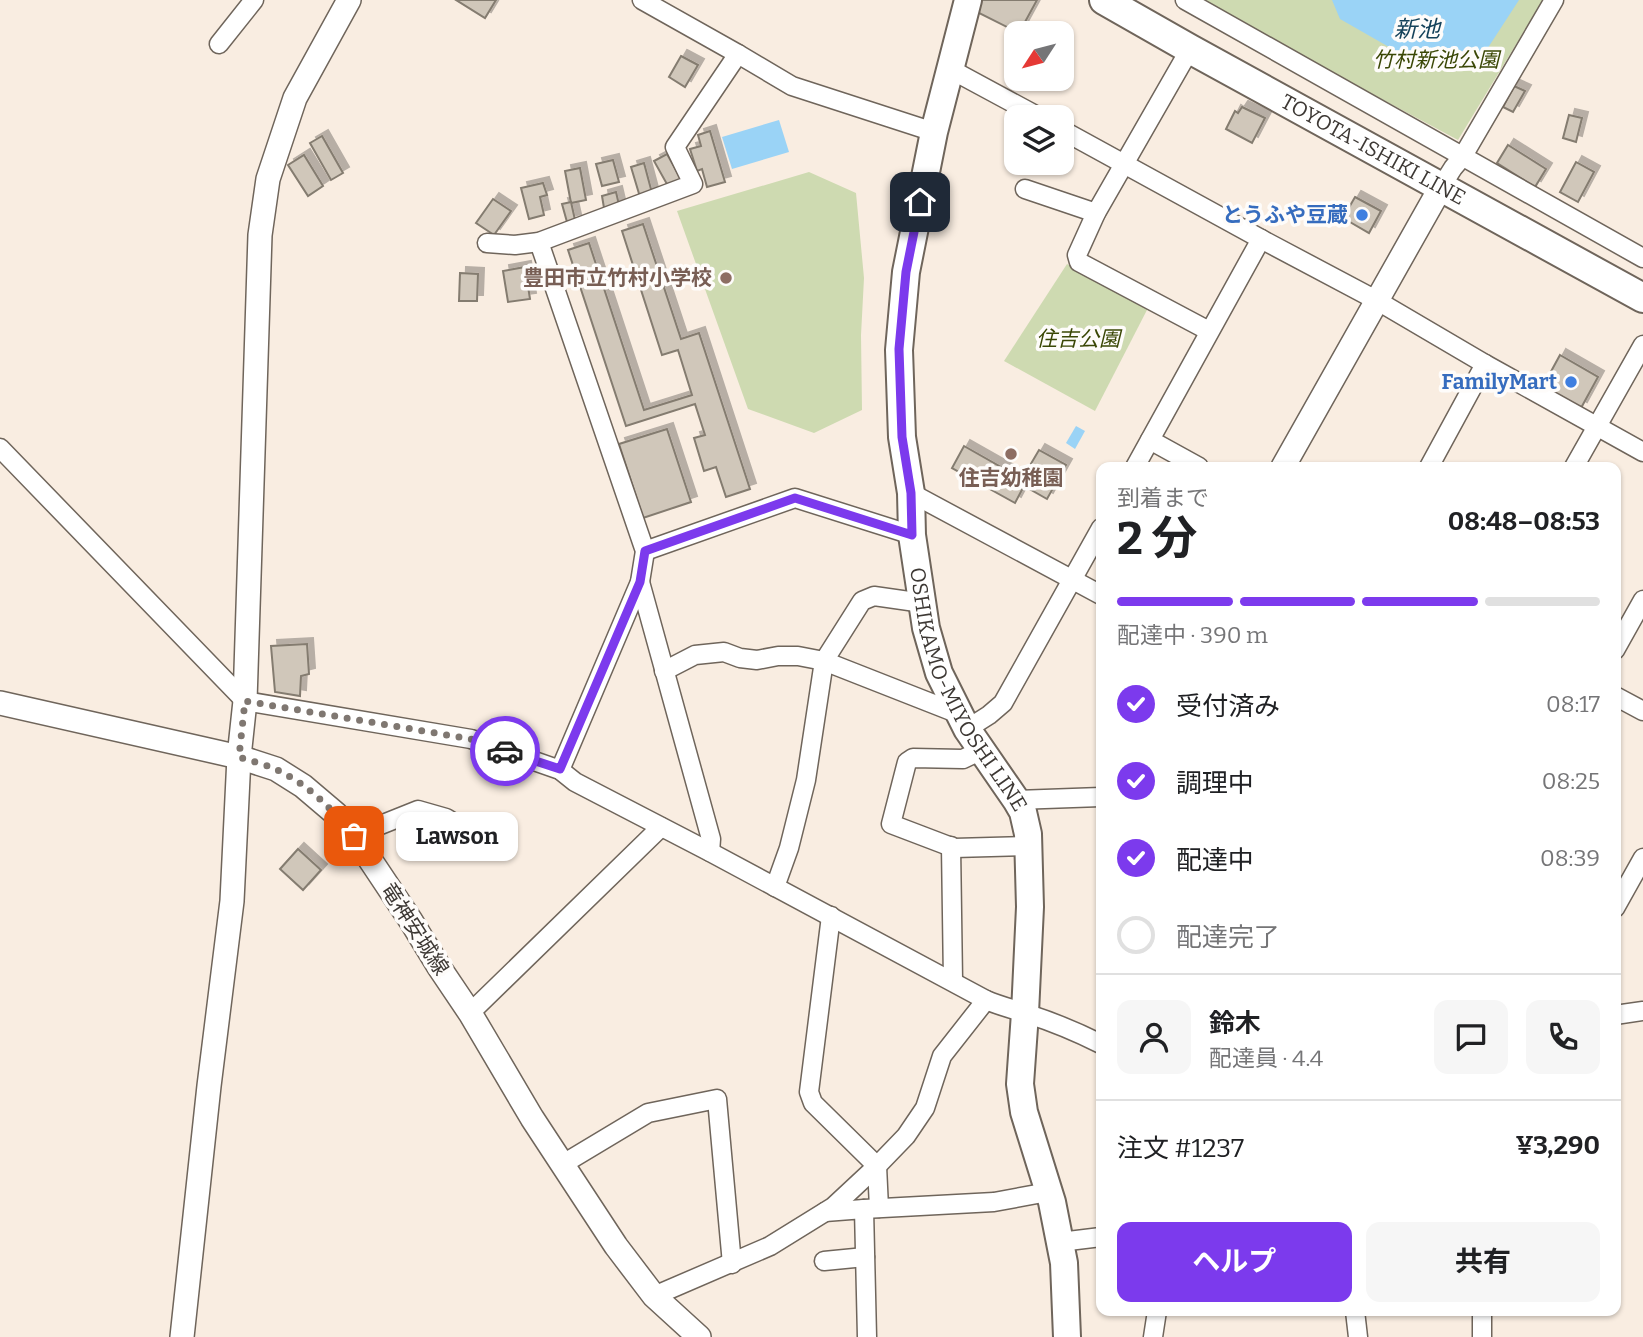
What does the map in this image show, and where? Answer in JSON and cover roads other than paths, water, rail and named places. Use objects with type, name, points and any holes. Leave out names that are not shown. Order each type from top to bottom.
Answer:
[{"type":"main road","name":"OSHIKAMO-MIYOSHI LINE","points":[[968,0],[934,132],[906,272],[899,349],[902,437],[911,493],[912,535],[926,628],[939,673],[963,721],[1023,812],[1028,834],[1030,907],[1020,1084],[1024,1112],[1048,1192],[1064,1263],[1067,1337]]},
{"type":"main road","name":"TOYOTA-ISHIKI LINE","points":[[1104,0],[1643,298]]},
{"type":"street","points":[[219,44],[254,0]]},
{"type":"street","points":[[182,1337],[232,901],[239,757],[245,701],[262,224],[268,179],[295,97],[349,0]]},
{"type":"street","points":[[642,0],[792,86],[934,132]]},
{"type":"street","points":[[1185,0],[1643,258]]},
{"type":"street","points":[[1286,462],[1452,168],[1463,156],[1554,0]]},
{"type":"street","points":[[1190,49],[1096,214],[1077,256],[1079,262],[1209,331]]},
{"type":"street","points":[[486,243],[539,243],[693,184],[674,147],[738,54]]},
{"type":"street","points":[[950,69],[1017,105]]},
{"type":"street","points":[[1074,136],[1376,300],[1643,452]]},
{"type":"street","points":[[1025,189],[1096,214]]},
{"type":"street","points":[[1138,462],[1261,239]]},
{"type":"street","points":[[539,243],[645,551],[640,582],[560,769]]},
{"type":"street","points":[[1577,462],[1643,345]]},
{"type":"street","points":[[1432,462],[1485,364]]},
{"type":"street","points":[[1150,440],[1190,462]]},
{"type":"street","points":[[0,448],[245,701],[471,739],[560,769],[575,782],[986,1000],[1076,1031],[1096,1041]]},
{"type":"street","points":[[911,493],[1096,592]]},
{"type":"street","points":[[645,551],[795,498],[912,535]]},
{"type":"street","points":[[664,671],[695,655],[724,652],[757,660],[798,656],[824,661],[963,721],[989,715],[1003,703],[1096,537]]},
{"type":"street","points":[[640,582],[711,839],[710,852]]},
{"type":"street","points":[[775,887],[789,848],[806,780],[824,661],[862,601],[874,596],[923,603]]},
{"type":"street","points":[[1621,639],[1643,600]]},
{"type":"street","points":[[1621,699],[1643,711]]},
{"type":"street","name":"竜神安城線","points":[[0,703],[239,757],[276,769],[303,786],[336,814],[354,836],[411,921],[616,1246],[654,1296],[699,1337]]},
{"type":"street","points":[[982,750],[963,759],[913,758],[907,762],[891,824],[951,846],[1028,846]]},
{"type":"street","points":[[1016,800],[1096,797]]},
{"type":"street","points":[[354,836],[418,810],[446,818],[461,827]]},
{"type":"street","points":[[470,1013],[661,827]]},
{"type":"street","points":[[951,846],[953,981]]},
{"type":"street","points":[[1621,897],[1643,858]]},
{"type":"street","points":[[831,916],[810,1092],[813,1103],[877,1166]]},
{"type":"street","points":[[654,1296],[770,1246],[833,1207],[906,1136],[925,1108],[942,1056],[986,1000]]},
{"type":"street","points":[[1621,1012],[1643,1011]]},
{"type":"street","points":[[563,1164],[648,1114],[717,1099],[732,1264]]},
{"type":"street","points":[[867,1337],[865,1257],[877,1166]]},
{"type":"street","points":[[825,1212],[995,1202],[1048,1192]]},
{"type":"street","points":[[1060,1242],[1096,1238]]},
{"type":"street","points":[[824,1261],[865,1257]]},
{"type":"street","points":[[1153,1337],[1156,1316]]},
{"type":"street","points":[[1356,1316],[1358,1337]]},
{"type":"street","points":[[1482,1316],[1482,1337]]},
{"type":"water","name":"新池","points":[[1332,0],[1519,0],[1480,60],[1453,47],[1417,63],[1340,19]]},
{"type":"water","points":[[779,120],[789,152],[732,169],[722,137]]},
{"type":"water","points":[[1076,426],[1085,431],[1075,449],[1066,443]]},
{"type":"place","name":"とうふや豆蔵","points":[[1362,215]]},
{"type":"place","name":"豊田市立竹村小学校","points":[[726,278]]},
{"type":"place","name":"FamilyMart","points":[[1571,382]]},
{"type":"place","name":"住吉幼稚園","points":[[1011,454]]},
{"type":"place","name":"Lawson","points":[[354,836]]},
{"type":"park label","name":"竹村新池公園","points":[[1436,60]]},
{"type":"park label","name":"住吉公園","points":[[1078,339]]}]
